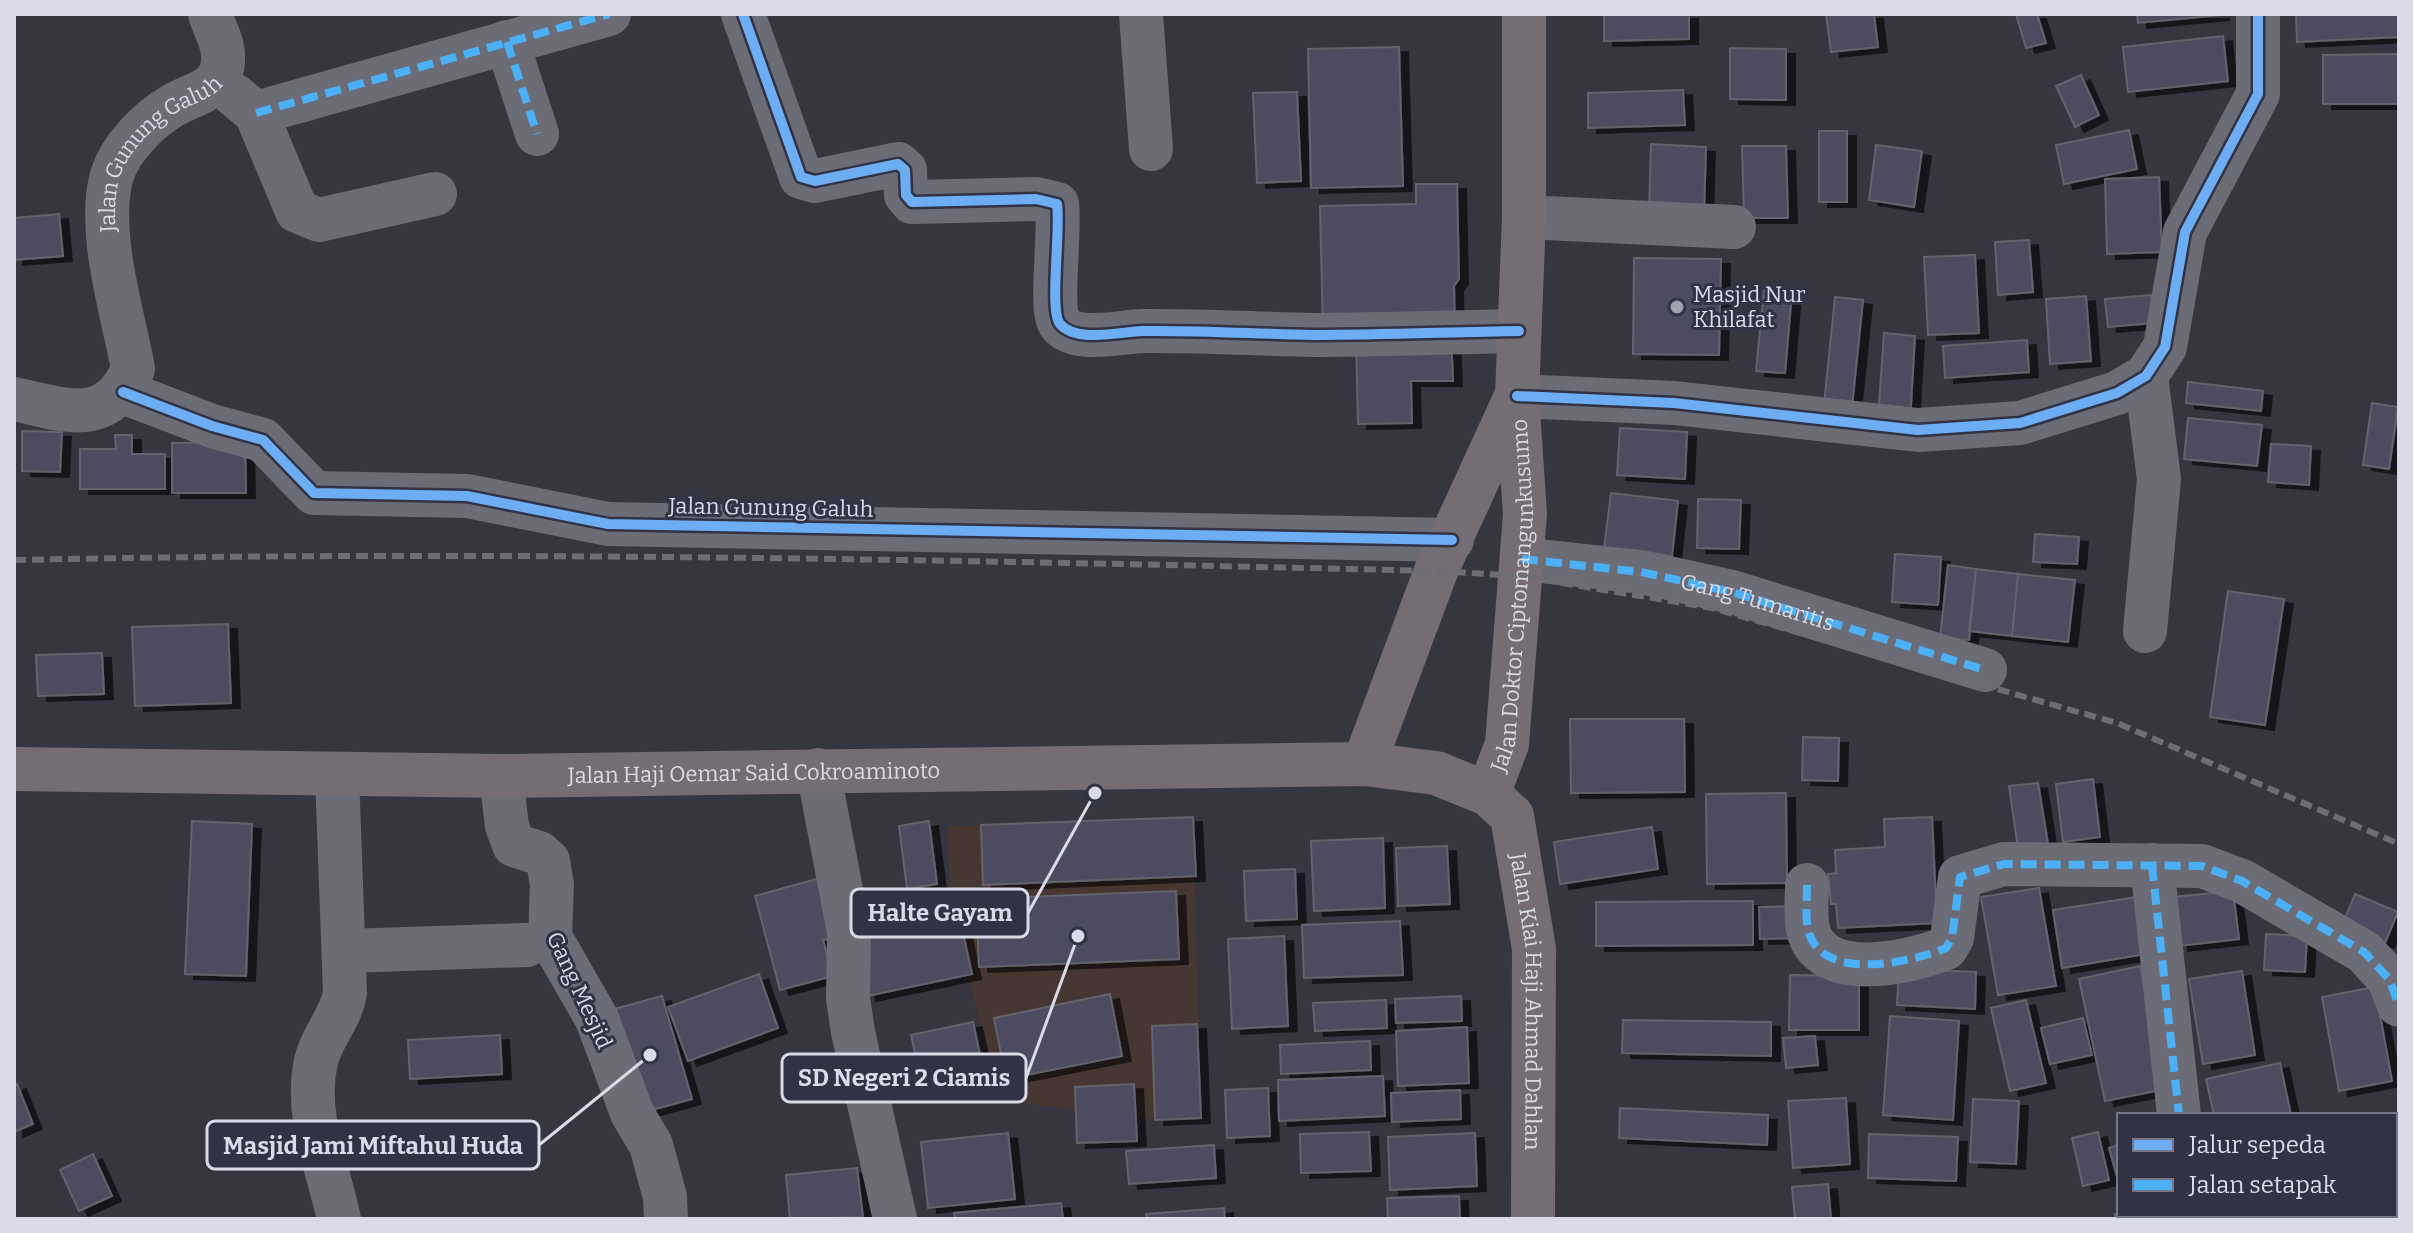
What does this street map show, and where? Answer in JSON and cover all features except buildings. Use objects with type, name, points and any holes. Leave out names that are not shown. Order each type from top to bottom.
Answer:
[{"type":"main road","name":"Jalan Doktor Ciptomangunkusumo","points":[[1488,794],[1507,744],[1525,514],[1517,396],[1524,217],[1524,14]]},
{"type":"main road","name":"Jalan Doktor Ciptomangunkusumo","points":[[1364,764],[1436,571],[1517,396]]},
{"type":"main road","name":"Jalan Haji Oemar Said Cokroaminoto","points":[[14,769],[501,776],[1364,764],[1436,773],[1488,794]]},
{"type":"main road","name":"Jalan Kiai Haji Ahmad Dahlan","points":[[1488,794],[1512,816],[1534,949],[1533,1219]]},
{"type":"street","name":"Jalan Gunung Galuh","points":[[210,14],[223,53],[217,80],[207,91],[162,112],[126,149],[113,173],[106,218],[133,369],[123,392],[263,440],[314,493],[467,496],[608,524],[1452,540]]},
{"type":"street","points":[[256,113],[609,14]]},
{"type":"street","points":[[743,14],[801,177],[815,181],[898,164],[905,170],[906,195],[912,202],[1036,199],[1057,204],[1060,220],[1055,307],[1057,321],[1067,331],[1083,334],[1144,331],[1315,335],[1519,331]]},
{"type":"street","points":[[1141,14],[1151,149]]},
{"type":"street","points":[[1517,396],[1674,403],[1918,430],[2020,423],[2117,393],[2146,376],[2165,347],[2185,232],[2258,94],[2258,14]]},
{"type":"street","points":[[507,42],[537,134]]},
{"type":"street","points":[[217,80],[256,113],[297,211],[307,218],[319,220],[435,194]]},
{"type":"street","points":[[1524,217],[1734,227]]},
{"type":"street","points":[[2145,631],[2159,479],[2146,376]]},
{"type":"street","points":[[14,399],[77,412],[109,405],[123,392]]},
{"type":"street","name":"Gang Tumaritis","points":[[1522,559],[1641,572],[1732,592],[1985,670]]},
{"type":"street","points":[[818,770],[849,932],[848,998],[853,1032],[895,1219]]},
{"type":"street","points":[[337,775],[346,951],[343,1009],[316,1060],[314,1118],[339,1219]]},
{"type":"street","name":"Gang Mesjid","points":[[501,776],[507,826],[514,845],[539,853],[548,861],[552,885],[550,937],[597,1019],[632,1113],[651,1145],[665,1197],[666,1219]]},
{"type":"street","points":[[1807,885],[1808,930],[1819,951],[1845,964],[1863,964],[1912,960],[1946,948],[1952,938],[1960,877],[2004,864],[2202,866],[2242,881],[2307,916],[2364,952],[2389,979],[2399,1005]]},
{"type":"street","points":[[2152,865],[2179,1113]]},
{"type":"street","name":"Gang Mesjid","points":[[346,951],[527,945]]},
{"type":"shaded area","points":[[1193,817],[1201,1118],[1155,1120],[998,1100],[949,892],[948,826]]},
{"type":"railway","points":[[14,560],[547,556],[1080,563],[1436,571],[1520,576],[1712,608],[2117,723],[2399,844]]},
{"type":"marked path","points":[[256,113],[609,14]]},
{"type":"marked path","points":[[507,42],[537,134]]},
{"type":"marked path","points":[[1522,559],[1641,572],[1732,592],[1985,670]]},
{"type":"marked path","points":[[1807,885],[1807,924],[1816,946],[1829,957],[1847,963],[1889,963],[1946,948],[1952,938],[1960,877],[2004,864],[2202,866],[2242,881],[2364,952],[2389,979],[2399,1005]]},
{"type":"marked path","points":[[2152,865],[2179,1113]]},
{"type":"cycle path","points":[[743,14],[801,177],[815,181],[898,164],[905,170],[906,195],[912,202],[1036,199],[1057,204],[1055,303],[1060,324],[1067,330],[1087,335],[1142,331],[1313,335],[1519,331]]},
{"type":"cycle path","points":[[1517,396],[1674,403],[1918,430],[2020,423],[2117,393],[2146,376],[2165,347],[2185,232],[2258,94],[2258,14]]},
{"type":"cycle path","points":[[123,392],[212,426],[263,440],[314,493],[467,496],[608,524],[1452,540]]},
{"type":"place","name":"Masjid Nur Khilafat","points":[[1677,307]]},
{"type":"place","name":"Halte Gayam","points":[[1095,793]]},
{"type":"place","name":"SD Negeri 2 Ciamis","points":[[1078,936]]},
{"type":"place","name":"Masjid Jami Miftahul Huda","points":[[650,1055]]}]
